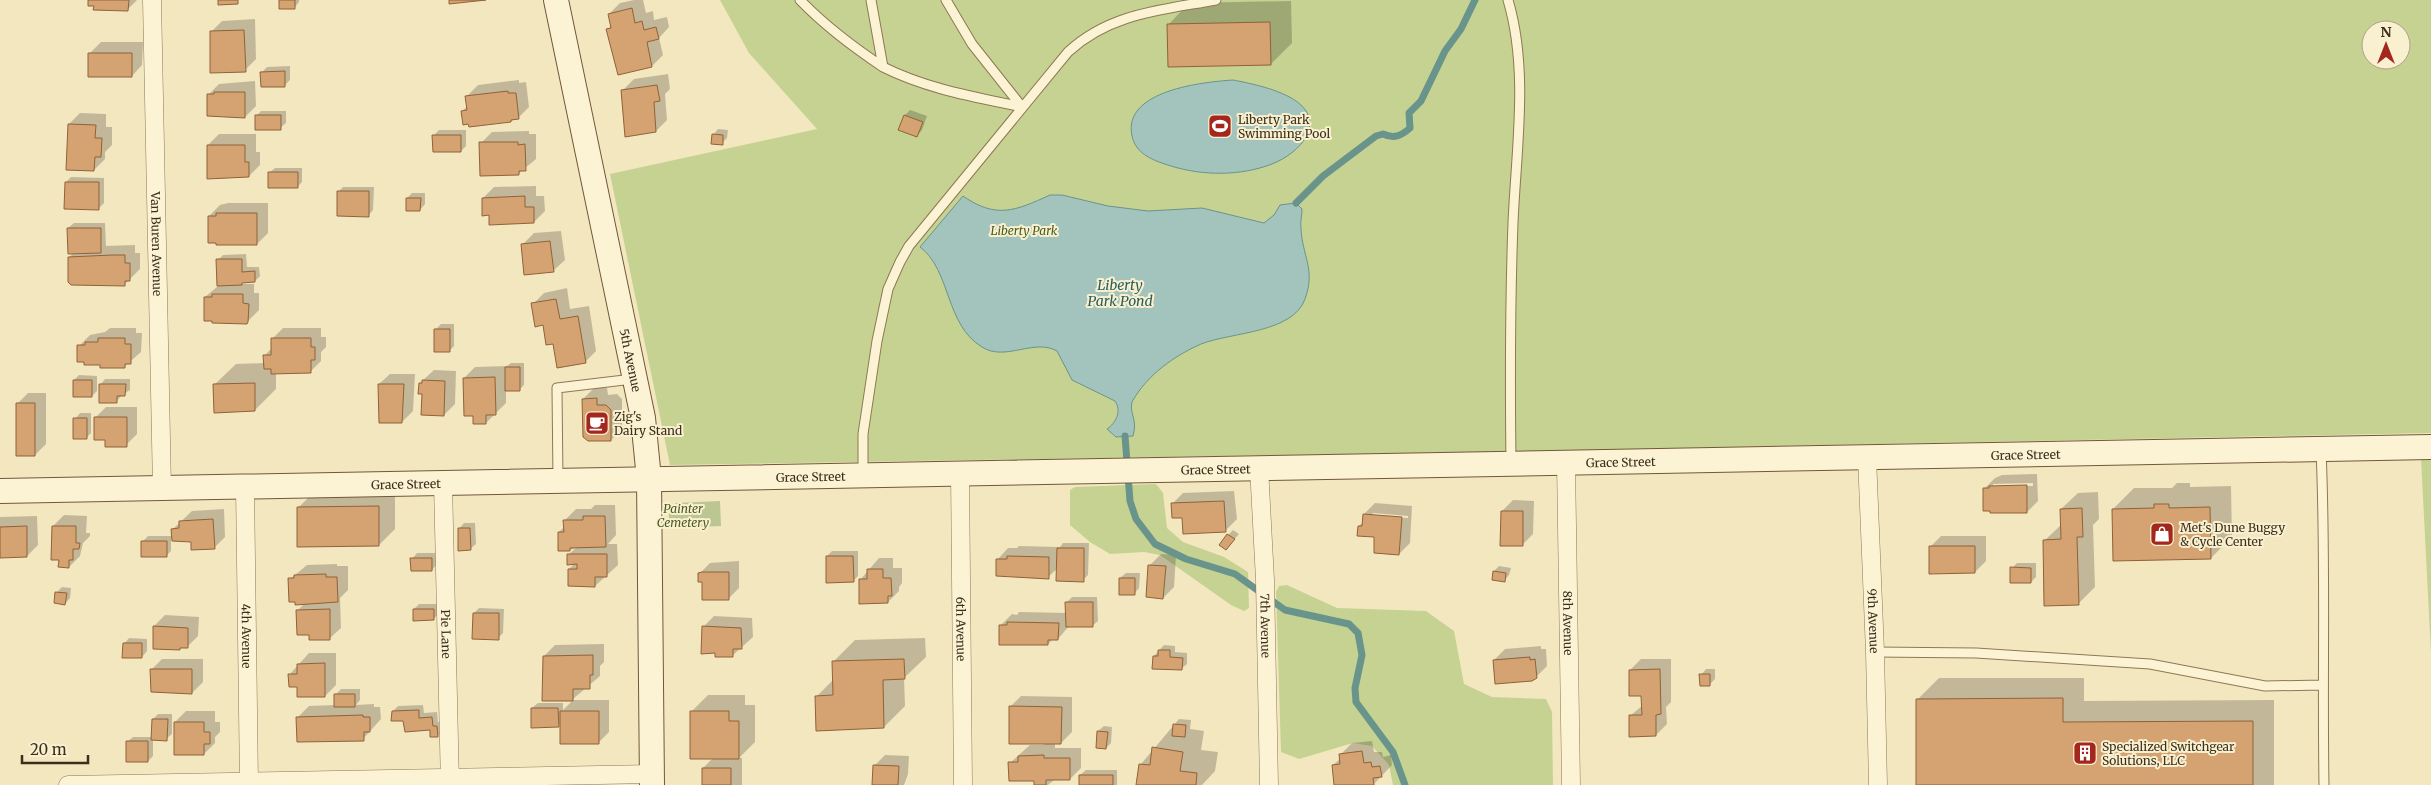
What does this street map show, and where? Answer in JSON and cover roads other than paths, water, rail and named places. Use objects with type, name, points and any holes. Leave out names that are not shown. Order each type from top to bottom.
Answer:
[{"type":"street","name":"Van Buren Avenue","points":[[152,0],[162,488]]},
{"type":"street","name":"5th Avenue","points":[[556,0],[643,418],[648,479],[652,780]]},
{"type":"street","name":"Grace Street","points":[[0,491],[2431,446]]},
{"type":"street","name":"9th Avenue","points":[[1867,457],[1878,785]]},
{"type":"street","name":"8th Avenue","points":[[1566,462],[1571,785]]},
{"type":"street","name":"7th Avenue","points":[[1259,467],[1269,785]]},
{"type":"street","name":"6th Avenue","points":[[960,473],[963,785]]},
{"type":"street","name":"Pie Lane","points":[[443,483],[450,782]]},
{"type":"street","name":"4th Avenue","points":[[245,486],[249,783]]},
{"type":"street","points":[[68,785],[652,780]]},
{"type":"lane","points":[[800,0],[825,25],[883,67],[908,79],[940,89],[1022,108]]},
{"type":"lane","points":[[871,0],[883,67]]},
{"type":"lane","points":[[946,0],[972,44],[1022,108]]},
{"type":"lane","points":[[863,475],[863,434],[876,341],[888,289],[910,246],[1068,52],[1083,37],[1098,28],[1135,15],[1216,0]]},
{"type":"lane","points":[[1508,0],[1517,50],[1519,87],[1510,285],[1510,463]]},
{"type":"lane","points":[[558,481],[557,388],[636,378]]},
{"type":"lane","points":[[2321,448],[2325,528],[2322,685],[2324,785]]},
{"type":"lane","points":[[1875,652],[1976,653],[2150,664],[2265,686],[2322,685]]},
{"type":"water","name":"Liberty Park Swimming Pool","points":[[1233,80],[1258,85],[1286,95],[1298,102],[1306,111],[1310,122],[1307,135],[1297,149],[1282,159],[1260,168],[1235,173],[1209,173],[1171,166],[1153,159],[1142,153],[1134,143],[1132,120],[1139,108],[1152,99],[1186,86]]},
{"type":"water","name":"Liberty Park Pond","points":[[1050,195],[1062,195],[1108,206],[1148,211],[1202,208],[1264,223],[1274,215],[1280,205],[1296,203],[1302,209],[1302,238],[1309,271],[1305,299],[1298,310],[1288,319],[1260,330],[1201,344],[1181,354],[1162,367],[1145,383],[1132,402],[1131,406],[1135,425],[1133,436],[1116,437],[1107,429],[1117,417],[1118,409],[1115,401],[1072,380],[1057,351],[1039,347],[1000,352],[991,351],[982,347],[970,337],[954,312],[938,269],[920,247],[963,196],[986,208],[1006,210],[1026,205]]},
{"type":"waterway","points":[[1296,203],[1323,176],[1376,136],[1383,134],[1397,136],[1410,128],[1409,113],[1421,101],[1445,51],[1461,29],[1475,0]]},
{"type":"waterway","points":[[1125,436],[1130,501],[1136,519],[1155,544],[1186,559],[1235,574],[1285,610],[1349,624],[1358,633],[1362,655],[1355,688],[1356,702],[1393,752],[1405,785]]},
{"type":"place","name":"Liberty Park Swimming Pool","points":[[1220,126]]},
{"type":"place","name":"Zig's Dairy Stand","points":[[597,423]]},
{"type":"place","name":"Met's Dune Buggy & Cycle Center","points":[[2162,534]]},
{"type":"place","name":"Specialized Switchgear Solutions, LLC","points":[[2085,753]]},
{"type":"park label","name":"Liberty Park","points":[[1024,230]]},
{"type":"park label","name":"Painter Cemetery","points":[[683,515]]}]
